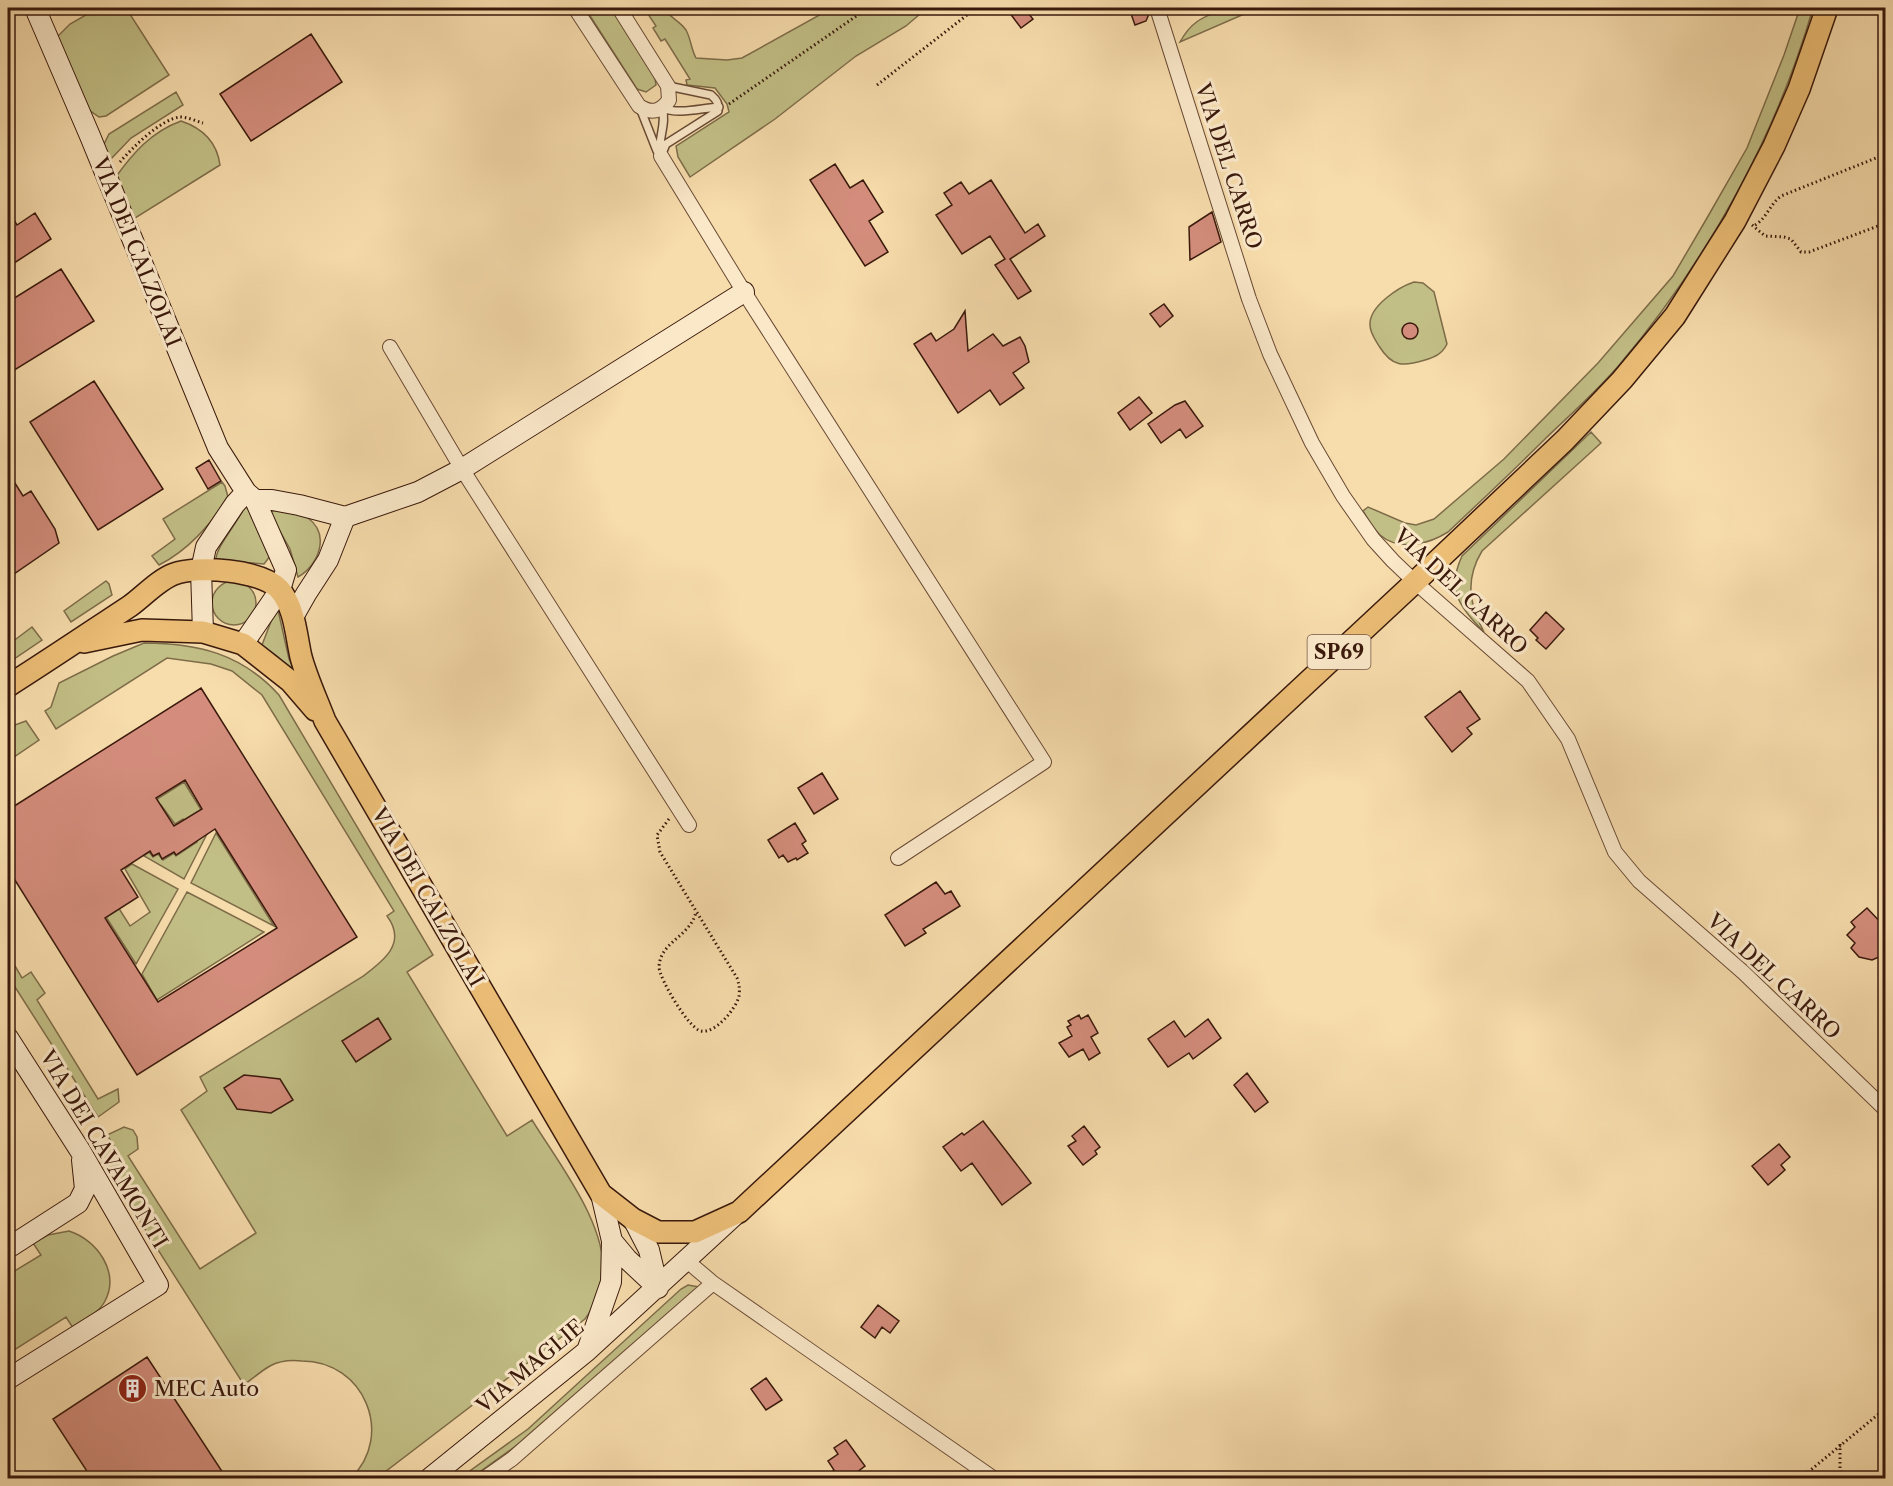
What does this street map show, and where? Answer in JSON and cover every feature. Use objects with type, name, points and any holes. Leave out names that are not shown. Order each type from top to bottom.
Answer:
[{"type":"main road","name":"SP69","points":[[739,1212],[1414,582],[1596,409],[1623,380],[1675,316],[1735,222],[1774,146],[1799,89],[1827,8]]},
{"type":"main road","points":[[8,686],[137,601],[171,575],[187,570],[246,574],[268,580],[280,590]]},
{"type":"main road","name":"VIA DEI CALZOLAI","points":[[280,590],[294,617],[302,659],[325,722],[601,1194]]},
{"type":"main road","points":[[72,645],[142,630],[203,633],[243,644],[290,681],[325,722]]},
{"type":"main road","points":[[601,1194],[633,1219],[658,1232],[695,1232],[739,1212]]},
{"type":"street","name":"VIA DEI CALZOLAI","points":[[35,8],[107,177],[206,422],[218,448],[250,496],[286,570],[280,590]]},
{"type":"street","points":[[575,8],[639,106],[652,112],[662,108],[669,100],[668,86],[620,8]]},
{"type":"street","name":"VIA DEL CARRO","points":[[1157,8],[1249,299],[1291,401],[1343,496],[1373,539],[1414,582],[1528,681],[1568,739],[1615,852],[1639,880],[1744,973],[1886,1110]]},
{"type":"street","points":[[661,156],[744,292],[1044,762],[898,858]]},
{"type":"street","points":[[203,633],[201,570],[206,547],[235,504],[250,496],[345,517],[418,492],[462,469],[744,292]]},
{"type":"street","points":[[390,347],[462,469],[689,825]]},
{"type":"street","points":[[294,617],[328,560],[345,517]]},
{"type":"street","points":[[243,644],[280,590]]},
{"type":"street","name":"VIA DEI CAVAMONTI","points":[[8,1038],[81,1152],[158,1285],[8,1379]]},
{"type":"street","points":[[8,1248],[78,1203],[85,1189],[81,1152]]},
{"type":"street","points":[[587,1351],[611,1282],[612,1241],[601,1194]]},
{"type":"street","name":"SP69","points":[[658,1287],[739,1212]]},
{"type":"street","points":[[633,1219],[649,1250],[658,1287]]},
{"type":"street","points":[[612,1241],[627,1259],[658,1287]]},
{"type":"street","points":[[687,1261],[713,1283],[993,1479]]},
{"type":"street","points":[[485,1479],[512,1459],[713,1283]]},
{"type":"street","name":"VIA MAGLIE","points":[[430,1479],[587,1351],[658,1287]]},
{"type":"lane","points":[[661,156],[666,144],[718,111],[719,107],[716,99],[711,95],[668,86]]},
{"type":"lane","points":[[639,106],[661,156]]},
{"type":"lane","points":[[662,108],[678,111],[719,107]]},
{"type":"lane","points":[[661,156],[659,144],[665,115],[662,108]]},
{"type":"path","points":[[719,107],[728,105],[868,8]]},
{"type":"path","points":[[877,85],[976,8]]},
{"type":"path","points":[[107,177],[128,153],[165,123],[183,117],[203,123]]},
{"type":"path","points":[[1886,154],[1781,196],[1766,216],[1753,226],[1765,236],[1791,239],[1801,252],[1809,252],[1886,223]]},
{"type":"path","points":[[680,810],[657,835],[660,852],[737,978],[739,986],[738,998],[731,1010],[713,1028],[703,1031],[693,1026],[664,983],[660,971],[661,956],[674,940],[694,922],[696,911]]},
{"type":"path","points":[[1802,1479],[1840,1444],[1886,1408]]},
{"type":"path","points":[[1840,1444],[1840,1468],[1843,1479]]},
{"type":"shaded area","points":[[98,8],[126,8],[169,75],[106,116],[99,117],[89,110],[58,43],[58,36],[70,24]]},
{"type":"shaded area","points":[[585,8],[612,8],[654,73],[656,85],[646,92],[637,89]]},
{"type":"shaded area","points":[[644,8],[666,8],[667,13],[686,30],[696,58],[727,60],[742,58],[832,8],[927,8],[906,26],[856,56],[775,119],[690,177],[678,157],[676,146],[729,112],[727,104],[715,88],[687,85],[686,80],[690,79],[665,39],[661,41],[653,28],[656,26]]},
{"type":"shaded area","points":[[1226,8],[1258,8],[1180,42],[1194,24]]},
{"type":"shaded area","points":[[1800,8],[1813,8],[1798,56],[1759,150],[1710,240],[1652,324],[1593,393],[1448,532],[1423,543],[1405,545],[1380,535],[1363,511],[1368,507],[1405,523],[1416,525],[1434,519],[1504,459],[1598,363],[1673,276],[1747,148]]},
{"type":"shaded area","points":[[176,92],[183,105],[131,138],[109,161],[104,144],[109,134]]},
{"type":"shaded area","points":[[181,121],[196,128],[207,137],[216,149],[220,165],[132,220],[115,178],[152,137]]},
{"type":"shaded area","points":[[1414,282],[1423,283],[1434,292],[1447,344],[1440,353],[1432,358],[1410,364],[1399,364],[1393,362],[1379,346],[1371,331],[1371,318],[1386,298]]},
{"type":"shaded area","points":[[1591,432],[1601,443],[1482,551],[1473,572],[1471,592],[1475,611],[1484,632],[1468,615],[1458,598],[1455,579],[1462,556]]},
{"type":"shaded area","points":[[222,482],[228,497],[214,517],[189,544],[159,565],[152,556],[175,539],[163,519]]},
{"type":"shaded area","points":[[245,506],[248,506],[271,555],[264,564],[216,560],[219,549]]},
{"type":"shaded area","points":[[276,510],[305,516],[315,525],[319,533],[319,550],[316,558],[311,566],[298,577],[290,549],[269,512]]},
{"type":"shaded area","points":[[106,581],[112,595],[71,622],[64,611]]},
{"type":"shaded area","points":[[234,581],[243,582],[250,587],[255,594],[255,612],[250,619],[243,624],[234,625],[225,624],[218,619],[213,612],[212,603],[213,594],[218,587],[225,582]]},
{"type":"shaded area","points":[[278,610],[289,659],[295,672],[292,672],[262,645],[275,611]]},
{"type":"shaded area","points":[[32,627],[42,640],[8,663],[8,645]]},
{"type":"shaded area","points":[[144,643],[183,645],[218,654],[250,670],[279,695],[433,955],[407,972],[507,1136],[532,1120],[580,1197],[599,1240],[603,1261],[603,1282],[596,1301],[585,1319],[377,1478],[351,1478],[364,1461],[371,1442],[371,1422],[366,1403],[356,1387],[342,1373],[324,1364],[302,1361],[281,1362],[270,1366],[244,1385],[99,1157],[114,1146],[107,1135],[124,1127],[133,1130],[137,1137],[138,1149],[128,1156],[200,1269],[256,1233],[181,1110],[207,1091],[200,1077],[362,977],[390,951],[395,935],[387,916],[394,911],[262,695],[232,671],[211,664],[167,658],[56,729],[45,711],[51,707],[59,683]]},
{"type":"shaded area","points":[[26,721],[39,740],[8,761],[8,722],[15,725]]},
{"type":"shaded area","points":[[184,782],[211,826],[184,879],[144,856],[149,852],[153,857],[158,854],[163,860],[174,853],[176,856],[197,842],[183,819],[175,824],[161,805],[147,814],[143,808]]},
{"type":"shaded area","points":[[216,833],[274,926],[191,883]]},
{"type":"shaded area","points":[[67,856],[87,858],[130,926],[150,912],[125,869],[132,864],[178,889],[136,964]]},
{"type":"shaded area","points":[[187,892],[264,932],[157,1000],[142,974]]},
{"type":"shaded area","points":[[8,954],[22,978],[31,972],[45,993],[37,1000],[98,1099],[118,1089],[119,1102],[98,1117],[8,976]]},
{"type":"shaded area","points":[[69,1231],[89,1242],[103,1258],[110,1279],[105,1301],[95,1313],[73,1328],[66,1317],[8,1354],[8,1275],[41,1255],[33,1243],[48,1235]]},
{"type":"shaded area","points":[[688,1285],[699,1287],[523,1441],[471,1478],[460,1478],[528,1429]]},
{"type":"building","points":[[1006,8],[1024,8],[1033,19],[1021,28]]},
{"type":"building","points":[[1129,8],[1148,8],[1149,14],[1146,21],[1135,25]]},
{"type":"building","points":[[311,34],[342,82],[251,141],[220,94]]},
{"type":"building","points":[[835,164],[850,188],[863,180],[883,212],[869,221],[888,252],[865,266],[810,180]]},
{"type":"building","points":[[991,180],[1025,233],[1038,224],[1045,236],[1010,259],[1031,291],[1018,299],[995,265],[1005,259],[990,236],[962,254],[936,215],[952,205],[944,193],[961,182],[969,194]]},
{"type":"building","points":[[8,209],[17,225],[35,213],[51,239],[8,267]]},
{"type":"building","points":[[1212,212],[1221,242],[1190,260],[1189,227]]},
{"type":"building","points":[[61,269],[94,321],[8,374],[8,302]]},
{"type":"building","points":[[1164,304],[1173,316],[1160,327],[1150,314]]},
{"type":"building","points":[[965,311],[968,351],[993,334],[1003,346],[1020,337],[1029,362],[1013,373],[1024,388],[1000,405],[990,390],[958,413],[914,344],[931,333],[936,341],[954,329]]},
{"type":"building","points":[[1410,323],[1416,325],[1418,331],[1416,337],[1410,339],[1404,337],[1402,331],[1404,325]]},
{"type":"building","points":[[94,381],[163,489],[98,530],[30,422]]},
{"type":"building","points":[[1139,397],[1152,413],[1130,430],[1118,413]]},
{"type":"building","points":[[1185,401],[1203,426],[1186,438],[1180,429],[1161,443],[1148,424],[1175,405]]},
{"type":"building","points":[[209,460],[221,481],[208,489],[196,468]]},
{"type":"building","points":[[8,472],[23,496],[31,491],[55,529],[59,543],[8,578]]},
{"type":"building","points":[[1546,612],[1564,629],[1546,649],[1536,640],[1538,638],[1530,630]]},
{"type":"building","points":[[201,688],[357,937],[137,1075],[8,869],[8,810]],"holes":[[[185,780],[202,809],[174,826],[156,798]],[[215,829],[277,928],[158,1002],[105,918],[138,897],[121,870],[150,851],[153,856],[159,853],[162,859],[174,852],[176,855]]]},
{"type":"building","points":[[1460,691],[1480,719],[1467,728],[1472,734],[1452,752],[1425,717]]},
{"type":"building","points":[[822,773],[838,799],[814,814],[798,788]]},
{"type":"building","points":[[795,823],[806,841],[802,844],[808,853],[797,860],[796,858],[788,862],[783,855],[779,858],[768,840]]},
{"type":"building","points":[[936,882],[945,894],[951,891],[960,906],[923,929],[926,933],[905,946],[885,915]]},
{"type":"building","points":[[1867,908],[1886,928],[1886,954],[1872,960],[1859,957],[1851,948],[1855,943],[1847,935],[1855,927],[1851,922]]},
{"type":"building","points":[[1079,1015],[1081,1019],[1088,1015],[1098,1033],[1091,1037],[1100,1053],[1089,1060],[1083,1049],[1069,1057],[1059,1043],[1072,1036],[1067,1027],[1071,1025],[1068,1021]]},
{"type":"building","points":[[378,1018],[391,1039],[356,1062],[342,1041]]},
{"type":"building","points":[[1208,1019],[1221,1038],[1193,1059],[1189,1053],[1168,1067],[1148,1039],[1174,1021],[1185,1037]]},
{"type":"building","points":[[1247,1073],[1268,1102],[1255,1112],[1234,1085]]},
{"type":"building","points":[[244,1075],[280,1079],[293,1100],[271,1113],[237,1109],[224,1088]]},
{"type":"building","points":[[983,1121],[1031,1183],[1002,1205],[972,1163],[961,1171],[943,1147]]},
{"type":"building","points":[[1084,1126],[1100,1147],[1095,1151],[1097,1154],[1083,1165],[1068,1146],[1076,1141],[1072,1136]]},
{"type":"building","points":[[1779,1144],[1790,1157],[1781,1165],[1785,1170],[1768,1185],[1752,1166]]},
{"type":"building","points":[[878,1305],[899,1321],[890,1333],[882,1327],[875,1338],[861,1327]]},
{"type":"building","name":"MEC Auto","points":[[147,1357],[227,1479],[92,1479],[53,1419]]},
{"type":"building","points":[[766,1378],[782,1400],[766,1410],[751,1389]]},
{"type":"building","points":[[846,1440],[865,1466],[848,1479],[823,1479],[834,1470],[828,1461],[838,1454],[834,1448]]},
{"type":"place","name":"MEC Auto","points":[[133,1388]]}]
